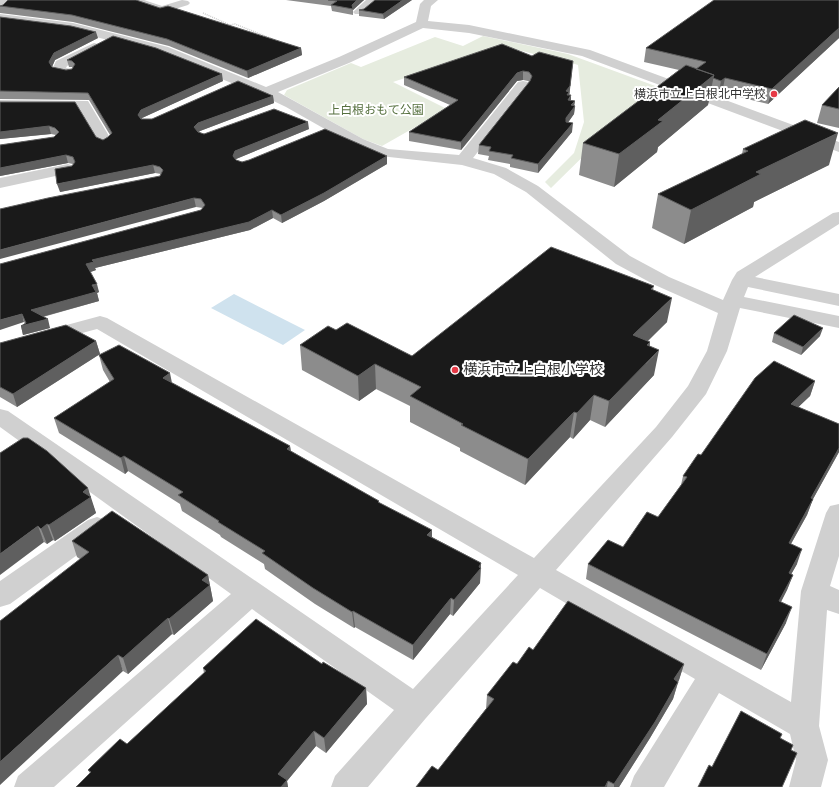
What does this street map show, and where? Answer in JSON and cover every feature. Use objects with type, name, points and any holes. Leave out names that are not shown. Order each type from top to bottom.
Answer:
[{"type":"street","points":[[359,12],[373,0]]},
{"type":"street","points":[[422,24],[426,4],[432,0]]},
{"type":"street","points":[[138,2],[162,10],[184,3]]},
{"type":"street","points":[[0,18],[73,27],[163,50],[266,92],[291,104],[358,142],[385,153],[463,160],[500,171],[532,189],[623,260],[662,281],[839,322]]},
{"type":"street","points":[[266,92],[344,60],[422,24],[469,29],[584,53],[839,147]]},
{"type":"street","points":[[68,72],[59,70],[60,64],[113,37]]},
{"type":"street","points":[[225,87],[239,81]]},
{"type":"street","points":[[463,160],[523,85]]},
{"type":"street","points":[[0,104],[83,104],[104,141]]},
{"type":"street","points":[[269,112],[291,104]]},
{"type":"street","points":[[316,133],[331,127]]},
{"type":"street","points":[[0,183],[68,169]]},
{"type":"street","points":[[346,787],[415,708],[664,432],[698,389],[717,350],[734,298],[744,276],[839,217]]},
{"type":"street","points":[[734,298],[839,300]]},
{"type":"street","points":[[0,350],[100,322],[804,726]]},
{"type":"street","points":[[5,426],[126,506],[415,708]]},
{"type":"street","points":[[0,596],[126,506]]},
{"type":"street","points":[[805,787],[812,760],[804,726],[827,597],[834,525],[839,513]]},
{"type":"street","points":[[30,787],[250,594]]},
{"type":"street","points":[[646,787],[714,674]]},
{"type":"path","points":[[184,3],[188,7],[230,25],[235,24],[277,41]]},
{"type":"green space","name":"上白根おもて公園","points":[[483,36],[568,54],[669,91],[613,127],[551,188],[545,182],[574,153],[584,122],[578,65],[503,45],[393,82],[447,109],[382,146],[363,139],[284,95],[287,90],[351,63],[361,67],[435,37],[463,46]]},
{"type":"water","points":[[234,294],[305,330],[283,345],[211,308]]},
{"type":"building","points":[[8,0],[136,0],[160,8],[168,6],[301,48],[247,71],[167,39],[72,15],[0,6]]},
{"type":"building","points":[[328,0],[357,0],[352,5],[353,9],[331,5],[337,1]]},
{"type":"building","points":[[375,0],[403,0],[383,14],[359,10],[364,9]]},
{"type":"building","points":[[714,0],[839,0],[839,28],[772,89],[725,78],[721,81],[713,78],[714,75],[696,69],[706,62],[646,48]]},
{"type":"building","points":[[0,17],[71,26],[96,32],[54,53],[49,62],[52,67],[66,70],[72,69],[75,64],[72,61],[67,60],[113,36],[156,48],[222,74],[141,110],[138,115],[141,119],[152,119],[238,81],[273,96],[198,123],[194,127],[198,132],[204,134],[274,109],[308,122],[235,151],[233,156],[236,160],[242,162],[249,160],[325,129],[387,156],[324,193],[281,215],[272,210],[249,222],[92,260],[94,262],[86,264],[97,284],[92,285],[96,292],[31,310],[48,319],[21,326],[26,323],[22,314],[0,320],[0,264],[201,210],[205,205],[201,199],[194,198],[0,250],[0,209],[160,176],[163,170],[160,167],[153,165],[57,184],[55,169],[72,166],[75,162],[73,157],[66,155],[0,168],[0,145],[54,137],[59,132],[55,128],[49,126],[0,132],[0,102],[75,102],[96,137],[103,140],[112,133],[88,93],[0,91]]},
{"type":"building","points":[[502,44],[532,56],[539,52],[573,61],[570,86],[566,91],[569,92],[567,95],[571,95],[568,100],[575,101],[571,105],[575,106],[566,118],[566,122],[573,123],[538,164],[511,158],[513,155],[489,151],[491,147],[479,145],[530,81],[532,76],[529,72],[523,71],[517,73],[461,142],[409,132],[458,100],[404,77]]},
{"type":"building","points":[[686,65],[714,75],[658,120],[663,121],[619,154],[583,143]]},
{"type":"building","points":[[839,87],[839,109],[822,105]]},
{"type":"building","points":[[805,120],[838,133],[756,172],[761,174],[691,210],[658,194],[748,151],[743,149]]},
{"type":"building","points":[[551,247],[654,286],[651,289],[672,298],[633,335],[650,342],[647,345],[659,350],[609,401],[594,395],[577,413],[574,412],[528,459],[461,425],[463,424],[410,396],[421,387],[375,364],[358,376],[300,345],[328,326],[336,330],[347,323],[412,356]]},
{"type":"building","points":[[794,315],[823,328],[803,347],[774,333]]},
{"type":"building","points":[[66,325],[96,341],[13,394],[0,387],[0,343]]},
{"type":"building","points":[[119,345],[170,373],[163,378],[290,446],[287,449],[379,501],[378,502],[432,530],[427,535],[481,563],[479,567],[481,568],[454,600],[451,598],[413,645],[353,611],[352,612],[313,588],[262,553],[265,551],[178,495],[183,492],[124,456],[121,458],[54,418],[114,379],[99,355]]},
{"type":"building","points":[[774,361],[815,381],[791,404],[839,424],[839,448],[811,498],[813,499],[789,543],[802,549],[789,573],[793,575],[779,601],[792,607],[767,654],[588,564],[608,540],[623,547],[647,512],[658,517],[687,477],[683,476],[698,454],[701,455],[755,378]]},
{"type":"building","points":[[23,438],[28,438],[47,451],[88,488],[83,492],[91,497],[49,525],[47,524],[41,529],[38,526],[0,554],[0,453]]},
{"type":"building","points":[[112,511],[208,575],[202,580],[210,585],[169,619],[168,618],[123,658],[118,655],[0,762],[0,621],[89,552],[72,541]]},
{"type":"building","points":[[568,601],[684,664],[674,679],[678,682],[655,722],[614,784],[608,781],[605,787],[416,787],[432,766],[438,770],[494,699],[487,695],[513,662],[517,664],[529,647],[533,650]]},
{"type":"building","points":[[256,619],[322,664],[323,662],[366,688],[324,738],[314,731],[278,774],[287,780],[281,787],[76,787],[91,772],[88,770],[120,739],[127,744],[206,671],[203,668]]},
{"type":"building","points":[[741,711],[782,734],[780,738],[793,745],[791,750],[797,753],[782,787],[698,787],[709,765],[712,767]]},
{"type":"place","name":"横浜市立上白根北中学校","points":[[774,94]]},
{"type":"place","name":"横浜市立上白根小学校","points":[[455,370]]}]
